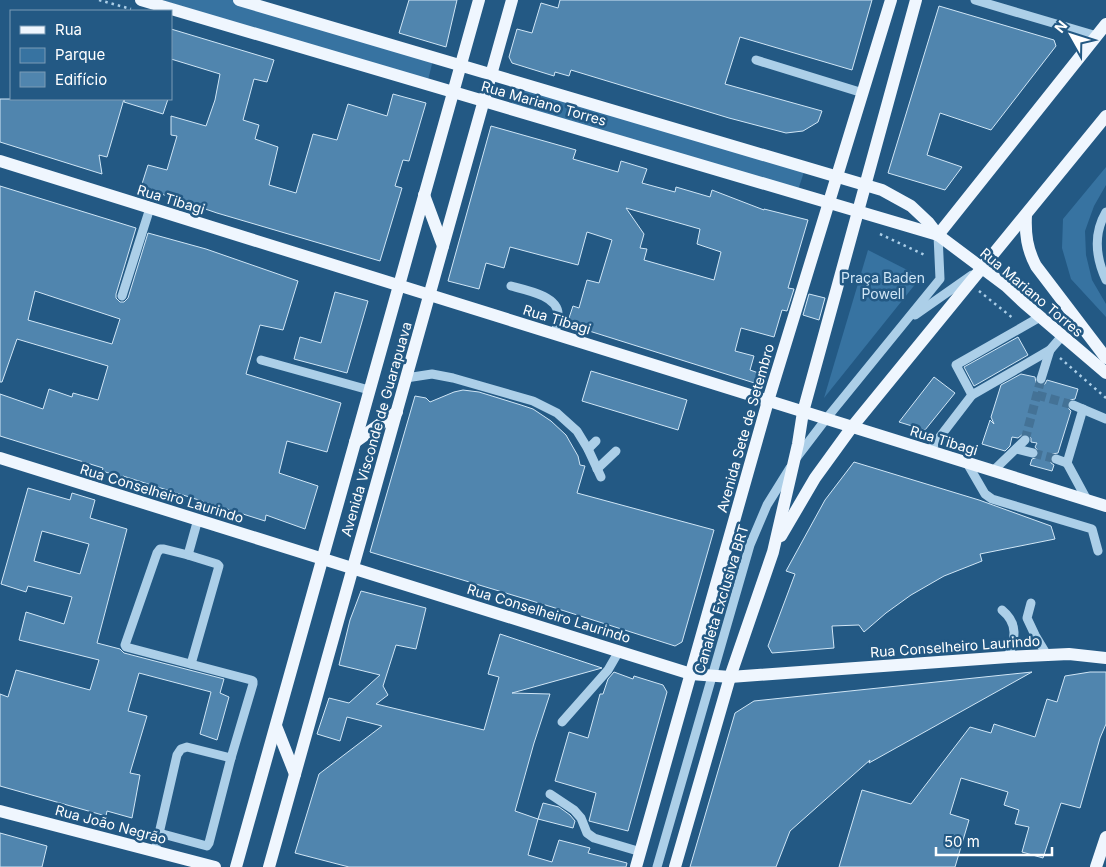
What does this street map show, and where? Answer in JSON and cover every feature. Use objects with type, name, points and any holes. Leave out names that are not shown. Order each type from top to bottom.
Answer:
[{"type":"main road","name":"Rua Mariano Torres","points":[[141,0],[162,4],[484,101],[827,208],[858,210],[938,235]]},
{"type":"main road","name":"Rua Mariano Torres","points":[[239,0],[866,184],[893,195],[911,206],[928,222],[938,235],[1006,286],[1106,373]]},
{"type":"main road","name":"Avenida Visconde de Guarapuava","points":[[236,867],[479,0]]},
{"type":"main road","name":"Avenida Visconde de Guarapuava","points":[[269,867],[512,0]]},
{"type":"main road","name":"Avenida Sete de Setembro","points":[[636,867],[768,401],[891,0]]},
{"type":"main road","points":[[675,867],[730,677],[773,552],[804,412],[916,0]]},
{"type":"main road","points":[[938,235],[1106,24]]},
{"type":"main road","points":[[773,552],[815,478],[852,427],[1106,116]]},
{"type":"main road","name":"Rua Tibagi","points":[[0,161],[1106,506]]},
{"type":"main road","points":[[424,195],[443,246]]},
{"type":"main road","points":[[1026,214],[1025,232],[1030,255],[1036,266],[1106,358]]},
{"type":"main road","points":[[355,442],[397,412]]},
{"type":"main road","name":"Rua Conselheiro Laurindo","points":[[0,458],[691,674],[730,677],[1069,654],[1106,658]]},
{"type":"main road","points":[[276,726],[295,774]]},
{"type":"main road","name":"Rua João Negrão","points":[[0,811],[215,867]]},
{"type":"main road","points":[[1096,867],[1106,837]]},
{"type":"street","points":[[976,0],[1096,36]]},
{"type":"street","points":[[756,60],[863,93]]},
{"type":"street","points":[[122,296],[150,208]]},
{"type":"street","points":[[1106,212],[1098,230],[1096,244],[1097,258],[1106,280]]},
{"type":"street","name":"Canaleta Exclusiva BRT","points":[[657,867],[755,532],[767,505],[794,462],[826,419],[940,279],[938,235]]},
{"type":"street","name":"Canaleta Exclusiva BRT","points":[[907,320],[982,268]]},
{"type":"street","points":[[511,286],[541,295],[556,304],[559,313],[555,334]]},
{"type":"street","points":[[972,395],[956,365],[1040,317]]},
{"type":"street","points":[[929,451],[972,395],[1050,350],[1062,336]]},
{"type":"street","points":[[1042,379],[1050,350]]},
{"type":"street","points":[[261,360],[370,390]]},
{"type":"street","points":[[406,378],[432,374],[453,378],[533,401],[556,413],[577,431],[599,473],[616,451]]},
{"type":"street","points":[[1073,405],[1106,419]]},
{"type":"street","points":[[1083,409],[1068,463],[1087,500]]},
{"type":"street","points":[[992,471],[1025,440]]},
{"type":"street","points":[[588,449],[596,441]]},
{"type":"street","points":[[1016,449],[1033,453]]},
{"type":"street","points":[[1056,459],[1068,463]]},
{"type":"street","points":[[967,463],[985,494],[992,499],[1092,529],[1098,551]]},
{"type":"street","points":[[188,555],[198,520]]},
{"type":"street","points":[[159,833],[207,846],[209,843],[253,681],[128,648],[125,644],[160,549],[188,555],[219,566],[191,664]]},
{"type":"street","points":[[1030,603],[1027,618],[1047,655]]},
{"type":"street","points":[[1002,610],[1009,616],[1016,638],[1008,657]]},
{"type":"street","points":[[562,722],[608,670],[619,651]]},
{"type":"street","points":[[155,851],[177,755],[181,749],[187,747],[231,758]]},
{"type":"street","points":[[550,794],[574,810],[581,818],[587,834],[594,838],[641,852]]},
{"type":"path","points":[[99,0],[134,10]]},
{"type":"path","points":[[874,231],[940,263]]},
{"type":"green space","points":[[162,0],[236,0],[433,60],[427,84]]},
{"type":"green space","points":[[517,84],[805,169],[798,190],[511,105]]},
{"type":"green space","points":[[1106,167],[1106,185],[1094,206],[1085,231],[1086,255],[1092,280],[1106,304],[1106,317],[1071,279],[1062,248],[1063,219]]},
{"type":"green space","name":"Praça Baden Powell","points":[[868,250],[921,277],[824,398]]},
{"type":"building","points":[[409,0],[457,0],[446,47],[399,33]]},
{"type":"building","points":[[560,0],[872,0],[852,70],[740,37],[725,84],[822,111],[818,122],[803,131],[786,133],[729,118],[571,70],[569,76],[555,72],[554,76],[512,63],[509,57],[517,29],[532,33],[541,3],[558,8]]},
{"type":"building","points":[[939,6],[1054,40],[1056,46],[991,130],[940,113],[927,155],[962,167],[945,190],[888,173]]},
{"type":"building","points":[[172,29],[274,60],[267,82],[254,79],[243,120],[259,125],[255,139],[278,147],[269,185],[296,193],[313,134],[337,140],[348,104],[387,116],[393,94],[426,103],[409,161],[403,160],[395,186],[402,188],[380,261],[217,213],[141,187],[148,165],[167,170],[177,136],[171,135],[171,116],[206,126],[215,100],[220,74],[172,59]]},
{"type":"building","points":[[0,99],[124,100],[107,157],[99,155],[102,174],[0,142]]},
{"type":"building","points":[[125,100],[168,100],[163,114],[124,102]]},
{"type":"building","points":[[491,126],[576,150],[573,159],[618,172],[621,161],[647,169],[642,183],[675,192],[676,187],[710,197],[712,190],[764,210],[808,220],[788,288],[794,289],[787,311],[782,310],[774,337],[741,328],[735,351],[754,356],[750,370],[767,376],[764,386],[567,324],[573,306],[579,308],[587,280],[599,283],[612,240],[587,232],[578,265],[510,247],[504,268],[486,263],[479,289],[448,281]],"holes":[[[626,208],[700,229],[697,244],[721,252],[714,280],[644,260],[647,249],[640,248],[644,234]]]},
{"type":"building","points":[[0,186],[136,228],[116,294],[116,298],[120,302],[124,302],[128,298],[148,233],[206,249],[298,281],[283,330],[260,325],[246,374],[341,403],[327,452],[287,441],[279,473],[318,486],[305,529],[266,515],[265,521],[102,471],[103,468],[0,436],[0,394],[43,409],[49,389],[72,397],[73,393],[98,400],[108,366],[17,339],[2,382],[0,382]],"holes":[[[35,291],[120,319],[112,344],[28,320]]]},
{"type":"building","points":[[335,292],[368,301],[347,373],[294,359],[300,337],[321,343]]},
{"type":"building","points":[[809,294],[825,298],[819,320],[803,315]]},
{"type":"building","points":[[1018,337],[1028,355],[974,386],[964,367]]},
{"type":"building","points":[[591,371],[687,400],[678,430],[582,401]]},
{"type":"building","points":[[1021,374],[1035,377],[1036,383],[1040,385],[1045,384],[1047,380],[1078,389],[1075,399],[1067,403],[1071,411],[1058,453],[1052,454],[1050,457],[1051,463],[1054,465],[1052,471],[1030,465],[1032,459],[1038,457],[1039,452],[1035,447],[1037,443],[1031,442],[1031,438],[1027,434],[1023,434],[1018,438],[1012,437],[1010,446],[1005,451],[982,444],[990,420],[994,424],[991,417],[1001,385]]},
{"type":"building","points":[[934,377],[955,393],[925,430],[899,422]]},
{"type":"building","points":[[463,390],[479,392],[533,409],[551,421],[566,435],[578,456],[580,465],[585,466],[577,493],[714,530],[682,642],[675,646],[370,552],[415,396],[426,398],[430,402]]},
{"type":"building","points":[[854,462],[979,500],[1051,526],[1055,539],[980,554],[982,561],[944,576],[911,595],[864,632],[859,625],[832,626],[834,648],[772,653],[768,646],[795,574],[786,571],[825,500]]},
{"type":"building","points":[[28,488],[70,500],[72,493],[95,500],[90,518],[127,529],[97,643],[120,649],[124,653],[224,679],[220,693],[229,697],[217,740],[200,734],[211,692],[139,673],[128,711],[147,716],[130,773],[140,775],[132,818],[107,811],[106,816],[0,786],[0,694],[8,697],[16,670],[90,690],[99,660],[19,640],[26,612],[64,624],[72,597],[28,586],[26,592],[1,584]],"holes":[[[42,531],[89,544],[80,574],[34,561]]]},
{"type":"building","points":[[361,591],[426,608],[416,649],[396,645],[383,686],[388,695],[376,704],[484,730],[499,677],[488,674],[500,634],[602,668],[512,693],[550,694],[515,811],[538,819],[528,855],[552,862],[559,840],[590,848],[588,853],[627,863],[626,867],[349,867],[295,853],[319,774],[382,726],[347,717],[340,741],[317,734],[329,698],[349,703],[380,675],[339,665],[350,620]]},
{"type":"building","points":[[614,672],[633,679],[634,676],[663,685],[667,692],[628,831],[589,821],[596,793],[555,781],[569,732],[588,738],[600,694],[603,694],[608,679]]},
{"type":"building","points":[[1032,672],[869,763],[870,760],[790,831],[776,867],[690,867],[735,713],[754,701]]},
{"type":"building","points":[[1090,672],[1106,672],[1106,724],[1100,738],[1080,808],[1061,803],[1043,858],[1022,852],[1029,827],[1015,824],[1019,810],[1004,805],[1008,792],[961,778],[950,814],[969,820],[955,867],[839,867],[862,790],[911,804],[970,727],[991,733],[994,724],[1035,737],[1047,699],[1057,702],[1065,676]]},
{"type":"building","points":[[543,803],[559,807],[570,815],[575,821],[573,828],[538,819]]},
{"type":"building","points":[[0,833],[47,846],[42,867],[0,867]]},
{"type":"tunnel","points":[[1025,440],[1041,379]]},
{"type":"tunnel","points":[[1037,395],[1073,405]]},
{"type":"tunnel","points":[[1033,453],[1056,459]]}]
